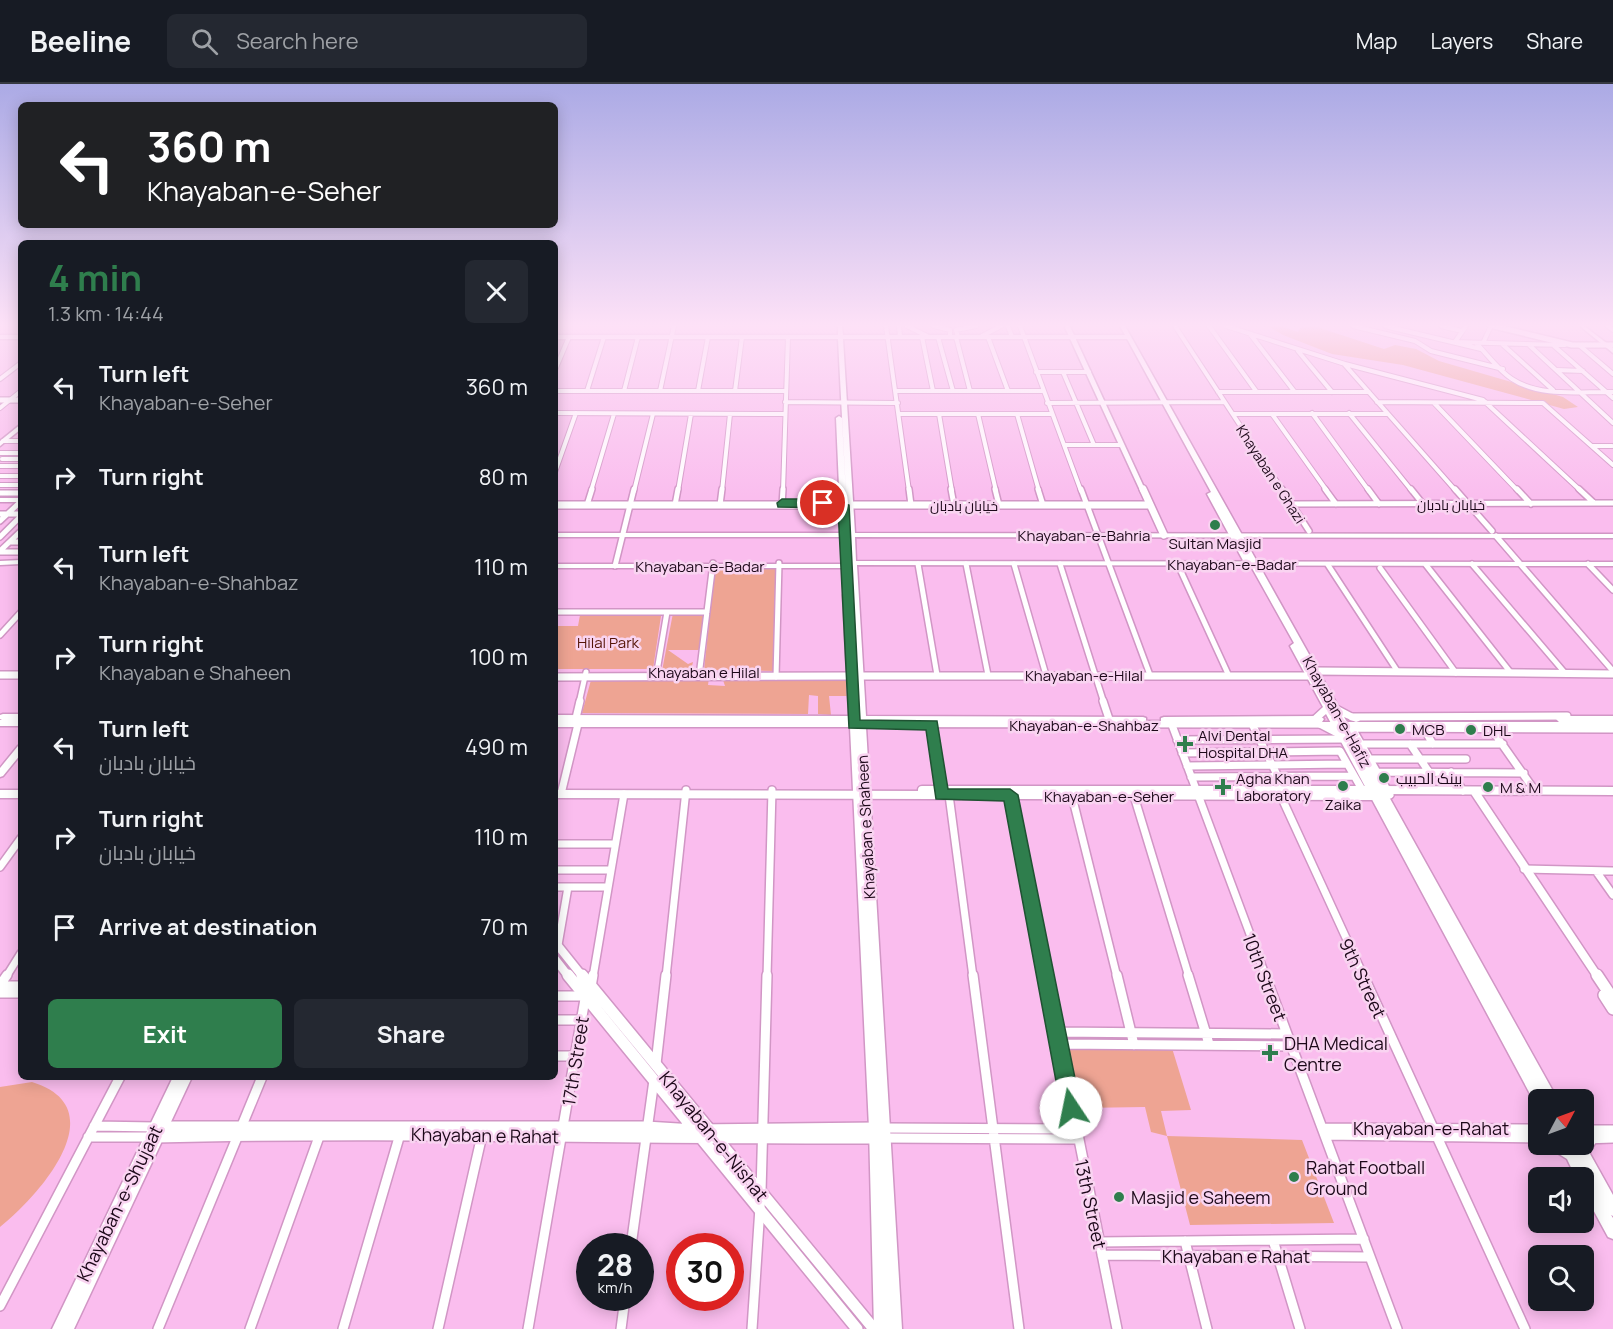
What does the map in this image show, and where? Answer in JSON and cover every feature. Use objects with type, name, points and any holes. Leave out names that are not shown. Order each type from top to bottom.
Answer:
[{"type":"main road","name":"Khayaban e Shaheen","points":[[840,384],[879,1133],[896,1329]]},
{"type":"main road","name":"Khayaban-e-Hafiz","points":[[1153,384],[1331,708],[1347,726],[1367,756],[1377,793]]},
{"type":"main road","points":[[2,443],[18,430]]},
{"type":"main road","points":[[0,502],[18,503]]},
{"type":"main road","name":"Khayaban-e-Bahria","points":[[1235,533],[1308,531],[1431,534]]},
{"type":"main road","name":"Khayaban-e-Bahria","points":[[558,533],[1613,534]]},
{"type":"main road","points":[[0,564],[18,564]]},
{"type":"main road","name":"Khayaban-e-Badar","points":[[558,565],[1253,566]]},
{"type":"main road","name":"Khayaban-e-Badar","points":[[1110,566],[1613,566]]},
{"type":"main road","name":"Khayaban-e-Badar","points":[[1329,566],[1380,568],[1427,566]]},
{"type":"main road","points":[[1318,722],[1331,708],[1347,726]]},
{"type":"main road","points":[[0,717],[18,717]]},
{"type":"main road","name":"Khayaban-e-Shahbaz","points":[[1347,726],[1613,717]]},
{"type":"main road","name":"Khayaban-e-Shahbaz","points":[[558,718],[577,721],[1109,719],[1318,722],[1347,726],[1490,726],[1512,722],[1613,727]]},
{"type":"main road","name":"Khayaban-e-Shahbaz","points":[[558,724],[577,721]]},
{"type":"main road","name":"Khayaban-e-Shahbaz","points":[[857,721],[932,725],[1253,726],[1318,722]]},
{"type":"main road","points":[[1318,722],[1347,726]]},
{"type":"main road","points":[[0,723],[18,723]]},
{"type":"main road","name":"Khayaban-e-Hafiz","points":[[1347,726],[1377,793],[1546,1089]]},
{"type":"main road","points":[[0,766],[18,744]]},
{"type":"main road","points":[[0,774],[18,752]]},
{"type":"main road","name":"Khayaban-e-Hafiz","points":[[1459,940],[1535,1089]]},
{"type":"main road","name":"Khayaban-e-Shujaat","points":[[67,1329],[178,1080]]},
{"type":"main road","name":"Khayaban-e-Shujaat","points":[[59,1329],[156,1132],[184,1080]]},
{"type":"main road","name":"Khayaban e Shaheen","points":[[879,1133],[881,1329]]},
{"type":"main road","points":[[1578,1155],[1613,1209]]},
{"type":"main road","points":[[1594,1197],[1613,1232]]},
{"type":"street","points":[[587,391],[589,384]]},
{"type":"street","points":[[624,391],[626,384]]},
{"type":"street","points":[[660,391],[662,384]]},
{"type":"street","points":[[698,391],[699,384]]},
{"type":"street","points":[[735,391],[736,384]]},
{"type":"street","points":[[782,504],[786,384]]},
{"type":"street","points":[[895,384],[910,504]]},
{"type":"street","points":[[932,384],[933,391]]},
{"type":"street","points":[[951,384],[953,391]]},
{"type":"street","points":[[968,384],[970,391]]},
{"type":"street","points":[[1005,384],[1008,391]]},
{"type":"street","points":[[1040,384],[1150,673]]},
{"type":"street","points":[[1068,384],[1094,445]]},
{"type":"street","points":[[1094,384],[1163,533]]},
{"type":"street","name":"Khayaban e Ghazi","points":[[1213,384],[1308,531]]},
{"type":"street","points":[[1250,384],[1256,392]]},
{"type":"street","points":[[1289,384],[1294,391]]},
{"type":"street","points":[[1325,384],[1332,392]]},
{"type":"street","points":[[1362,384],[1613,674]]},
{"type":"street","points":[[1425,384],[1477,397],[1488,403],[1594,503]]},
{"type":"street","points":[[1524,384],[1552,390],[1613,392]]},
{"type":"street","points":[[1546,384],[1552,390]]},
{"type":"street","points":[[1572,384],[1613,423]]},
{"type":"street","points":[[1598,384],[1613,398]]},
{"type":"street","points":[[558,391],[786,391]]},
{"type":"street","points":[[896,391],[1043,392]]},
{"type":"street","points":[[1218,392],[1369,392]]},
{"type":"street","points":[[0,408],[18,394]]},
{"type":"street","points":[[0,401],[18,401]]},
{"type":"street","points":[[785,402],[898,403]]},
{"type":"street","points":[[1047,402],[1224,402]]},
{"type":"street","points":[[1377,402],[1543,403],[1613,465]]},
{"type":"street","points":[[1434,403],[1531,504]]},
{"type":"street","points":[[1601,412],[1613,412]]},
{"type":"street","points":[[558,413],[785,414]]},
{"type":"street","points":[[558,464],[576,413]]},
{"type":"street","points":[[1312,413],[1379,504]]},
{"type":"street","points":[[1349,413],[1423,504]]},
{"type":"street","points":[[587,503],[614,414]]},
{"type":"street","points":[[616,565],[653,414]]},
{"type":"street","points":[[675,504],[691,414]]},
{"type":"street","points":[[720,504],[730,414]]},
{"type":"street","points":[[900,414],[1052,414]]},
{"type":"street","points":[[939,414],[953,504]]},
{"type":"street","points":[[978,414],[999,504]]},
{"type":"street","points":[[1017,414],[1042,504]]},
{"type":"street","points":[[1233,414],[1388,414]]},
{"type":"street","points":[[1272,414],[1336,504]]},
{"type":"street","points":[[2,443],[18,441]]},
{"type":"street","points":[[1607,441],[1613,447]]},
{"type":"street","points":[[1064,444],[1121,445]]},
{"type":"street","points":[[1592,446],[1613,447]]},
{"type":"street","points":[[0,453],[18,453]]},
{"type":"street","points":[[1,460],[9,453]]},
{"type":"street","points":[[1,460],[18,459]]},
{"type":"street","points":[[0,466],[18,466]]},
{"type":"street","points":[[0,476],[18,476]]},
{"type":"street","points":[[0,485],[18,484]]},
{"type":"street","points":[[0,493],[18,493]]},
{"type":"street","name":"خیابان بادبان","points":[[1290,504],[1613,503]]},
{"type":"street","name":"خیابان بادبان","points":[[558,504],[1148,504]]},
{"type":"street","points":[[0,521],[18,505]]},
{"type":"street","points":[[0,514],[18,515]]},
{"type":"street","points":[[0,537],[18,518]]},
{"type":"street","points":[[0,551],[18,534]]},
{"type":"street","points":[[10,542],[18,542]]},
{"type":"street","points":[[0,551],[18,552]]},
{"type":"street","points":[[700,674],[713,565]]},
{"type":"street","points":[[776,674],[778,565]]},
{"type":"street","points":[[918,565],[937,673]]},
{"type":"street","points":[[966,565],[988,673]]},
{"type":"street","points":[[1061,565],[1109,719]]},
{"type":"street","points":[[1014,566],[1045,673]]},
{"type":"street","points":[[1329,566],[1398,672]]},
{"type":"street","points":[[1427,566],[1511,673]]},
{"type":"street","points":[[1474,566],[1565,673]]},
{"type":"street","points":[[1590,566],[1613,590]]},
{"type":"street","points":[[1179,567],[1228,673]]},
{"type":"street","points":[[1380,568],[1456,673]]},
{"type":"street","points":[[558,612],[707,612]]},
{"type":"street","points":[[657,674],[667,612]]},
{"type":"street","points":[[0,635],[18,615]]},
{"type":"street","name":"Khayaban-e-Hilal","points":[[558,675],[1398,672],[1428,675],[1456,673],[1613,674]]},
{"type":"street","points":[[1312,673],[1613,674]]},
{"type":"street","points":[[0,674],[18,674]]},
{"type":"street","points":[[558,792],[577,721],[586,675]]},
{"type":"street","points":[[1177,740],[1260,741],[1347,726],[1613,717]]},
{"type":"street","points":[[932,725],[996,1140],[1019,1329]]},
{"type":"street","name":"10th Street","points":[[1172,725],[1397,1329]]},
{"type":"street","name":"9th Street","points":[[1253,726],[1272,764],[1282,793],[1434,1133],[1525,1329]]},
{"type":"street","points":[[1347,726],[1362,744],[1378,772],[1377,793]]},
{"type":"street","points":[[1422,726],[1433,744]]},
{"type":"street","points":[[1490,726],[1613,727]]},
{"type":"street","points":[[1490,726],[1535,791]]},
{"type":"street","points":[[1362,744],[1503,744]]},
{"type":"street","points":[[1410,744],[1429,772]]},
{"type":"street","points":[[1182,753],[1340,751],[1354,776],[1377,793],[1463,790],[1476,793],[1613,999]]},
{"type":"street","points":[[1367,756],[1466,759]]},
{"type":"street","points":[[1186,766],[1347,764]]},
{"type":"street","points":[[1378,772],[1524,773]]},
{"type":"street","points":[[1451,772],[1463,790]]},
{"type":"street","points":[[1191,777],[1354,776]]},
{"type":"street","name":"Khayaban-e-Seher","points":[[1476,793],[1613,791]]},
{"type":"street","points":[[0,792],[18,792]]},
{"type":"street","name":"Khayaban-e-Seher","points":[[558,792],[1476,793],[1613,796]]},
{"type":"street","name":"Khayaban-e-Seher","points":[[558,792],[624,794],[686,792]]},
{"type":"street","points":[[633,1233],[656,1065],[686,792]]},
{"type":"street","points":[[752,1329],[761,1192],[772,792]]},
{"type":"street","name":"Khayaban-e-Seher","points":[[943,793],[1010,795],[1071,793],[1134,796],[1196,793]]},
{"type":"street","points":[[1071,793],[1134,1045]]},
{"type":"street","name":"17th Street","points":[[528,1329],[586,996],[592,985],[624,794]]},
{"type":"street","name":"13th Street","points":[[1010,795],[1077,1139],[1117,1329]]},
{"type":"street","points":[[1134,796],[1209,1044]]},
{"type":"street","points":[[0,867],[18,842]]},
{"type":"street","points":[[558,844],[614,844]]},
{"type":"street","points":[[1525,867],[1613,871]]},
{"type":"street","points":[[1525,867],[1613,1009]]},
{"type":"street","points":[[558,870],[610,870]]},
{"type":"street","points":[[1596,871],[1613,895]]},
{"type":"street","points":[[558,887],[608,887]]},
{"type":"street","points":[[558,934],[568,887]]},
{"type":"street","name":"Khayaban-e-Nishat","points":[[558,946],[656,1065],[759,1209],[856,1329]]},
{"type":"street","points":[[0,985],[18,958]]},
{"type":"street","name":"Khayaban-e-Nishat","points":[[558,963],[654,1080],[761,1192],[874,1329]]},
{"type":"street","points":[[0,985],[18,986]]},
{"type":"street","points":[[0,993],[18,993]]},
{"type":"street","points":[[558,996],[586,996]]},
{"type":"street","points":[[558,1020],[582,1020]]},
{"type":"street","points":[[1056,1032],[1286,1034]]},
{"type":"street","points":[[1059,1044],[1291,1046]]},
{"type":"street","points":[[558,1056],[577,1056]]},
{"type":"street","points":[[0,1304],[118,1080]]},
{"type":"street","points":[[158,1329],[261,1080]]},
{"type":"street","name":"Khayaban e Rahat","points":[[94,1126],[156,1132]]},
{"type":"street","points":[[879,1133],[994,1127],[1075,1129]]},
{"type":"street","name":"Khayaban-e-Rahat","points":[[1434,1133],[1528,1129]]},
{"type":"street","name":"Khayaban e Rahat","points":[[88,1137],[156,1132],[241,1130],[705,1134],[879,1133]]},
{"type":"street","name":"Khayaban e Rahat","points":[[241,1130],[482,1135],[564,1131]]},
{"type":"street","name":"Khayaban-e-Rahat","points":[[1324,1131],[1528,1137]]},
{"type":"street","points":[[1594,1133],[1613,1131]]},
{"type":"street","points":[[250,1329],[320,1133]]},
{"type":"street","points":[[879,1133],[996,1140],[1077,1139]]},
{"type":"street","points":[[343,1329],[400,1134]]},
{"type":"street","points":[[438,1329],[482,1135]]},
{"type":"street","points":[[1594,1135],[1613,1137]]},
{"type":"street","points":[[1099,1242],[1364,1239]]},
{"type":"street","points":[[1273,1240],[1300,1329]]},
{"type":"street","points":[[1185,1241],[1207,1329]]},
{"type":"street","name":"Khayaban e Rahat","points":[[1102,1255],[1370,1257]]},
{"type":"street","points":[[621,1329],[623,1311]]},
{"type":"green space","points":[[1473,384],[1519,384],[1563,397],[1578,407],[1564,409]]},
{"type":"green space","points":[[777,567],[775,671],[704,670],[715,568]]},
{"type":"green space","points":[[673,613],[705,613],[701,650],[668,650],[688,664],[693,662],[692,666],[699,671],[662,671]]},
{"type":"green space","name":"Hilal Park","points":[[580,615],[661,616],[653,669],[558,669],[558,626],[578,626]]},
{"type":"green space","points":[[709,678],[708,685],[725,686],[723,680],[851,678],[851,696],[829,696],[831,715],[818,714],[818,696],[809,695],[808,714],[582,713],[591,680]]},
{"type":"green space","points":[[1065,1046],[1172,1048],[1191,1110],[1161,1111],[1167,1136],[1151,1132],[1145,1107],[1081,1108]]},
{"type":"green space","points":[[32,1082],[57,1094],[68,1111],[70,1131],[63,1153],[50,1174],[33,1195],[0,1227],[0,1087]]},
{"type":"green space","points":[[1167,1136],[1302,1140],[1334,1223],[1190,1225]]},
{"type":"place","name":"Sultan Masjid","points":[[1215,525]]},
{"type":"place","name":"MCB","points":[[1400,729]]},
{"type":"place","name":"DHL","points":[[1471,730]]},
{"type":"place","name":"Alvi Dental Hospital DHA","points":[[1185,744]]},
{"type":"place","name":"بينک الحبيب","points":[[1384,778]]},
{"type":"place","name":"Zaika","points":[[1343,786]]},
{"type":"place","name":"Agha Khan Laboratory","points":[[1223,787]]},
{"type":"place","name":"M & M","points":[[1488,787]]},
{"type":"place","name":"DHA Medical Centre","points":[[1270,1053]]},
{"type":"place","name":"Rahat Football Ground","points":[[1294,1177]]},
{"type":"place","name":"Masjid e Saheem","points":[[1119,1197]]},
{"type":"route","points":[[823,503],[782,503],[782,505],[844,505],[845,567],[854,725],[932,725],[941,795],[1010,795],[1071,1108]]}]
